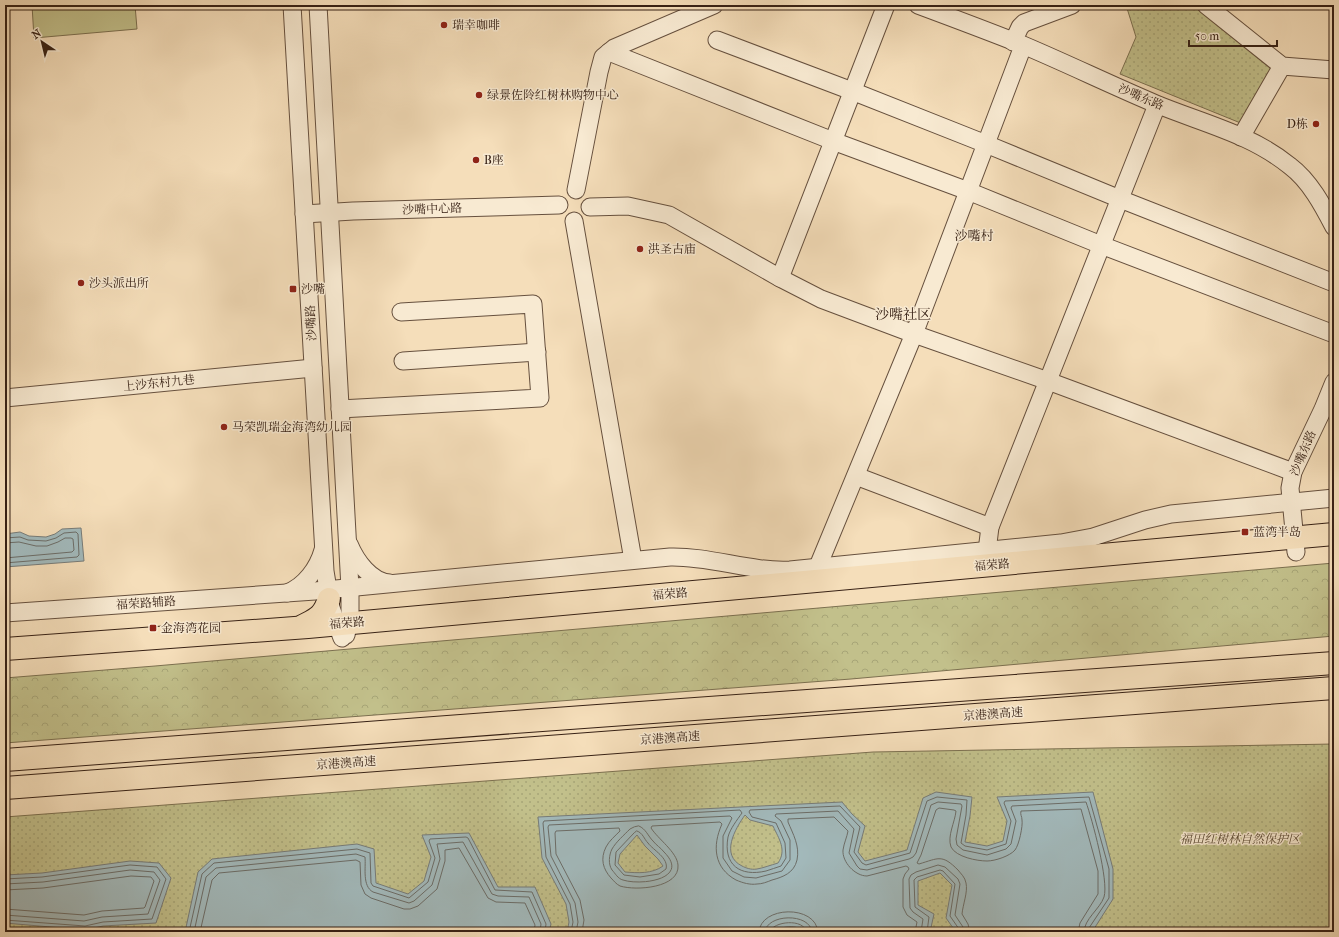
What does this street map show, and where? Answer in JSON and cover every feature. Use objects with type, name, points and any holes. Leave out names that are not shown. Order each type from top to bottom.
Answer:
[{"type":"main road","name":"福荣路","points":[[5,663],[1295,545],[1334,534]]},
{"type":"main road","points":[[1032,562],[1061,543],[1086,557]]},
{"type":"main road","name":"福荣路","points":[[5,649],[300,628],[343,631],[815,574],[1295,545],[1334,548]]},
{"type":"main road","points":[[300,628],[320,616],[326,609],[328,594]]},
{"type":"main road","points":[[5,760],[1334,663]]},
{"type":"main road","name":"京港澳高速","points":[[5,788],[1334,688]]},
{"type":"street","name":"沙嘴路","points":[[292,5],[324,546],[328,594],[343,631]]},
{"type":"street","name":"沙嘴路","points":[[318,5],[350,588],[343,631]]},
{"type":"street","points":[[576,190],[601,64],[604,57],[614,48],[714,5]]},
{"type":"street","points":[[780,278],[886,5]]},
{"type":"street","name":"沙嘴东路","points":[[918,5],[1018,44],[1157,105],[1241,136],[1257,144],[1276,155],[1292,167],[1303,178],[1326,211],[1334,227]]},
{"type":"street","points":[[815,574],[914,334],[986,144],[1018,44],[1020,27],[1024,23],[1072,5]]},
{"type":"street","points":[[1206,5],[1282,66],[1334,70]]},
{"type":"street","points":[[717,40],[852,91],[1334,283]]},
{"type":"street","points":[[609,52],[833,141],[968,191],[1102,245],[1334,334]]},
{"type":"street","points":[[1241,136],[1282,66]]},
{"type":"street","points":[[987,551],[990,527],[1157,105]]},
{"type":"street","points":[[576,190],[581,191],[588,198],[590,207],[587,216],[574,222],[565,218],[559,210],[559,205],[562,196],[566,192],[576,190]]},
{"type":"street","name":"沙嘴中心路","points":[[304,214],[559,205]]},
{"type":"street","points":[[590,207],[628,206],[668,215],[780,278],[821,299],[1293,472]]},
{"type":"street","points":[[574,222],[633,560]]},
{"type":"street","points":[[340,409],[540,398],[533,304],[402,312]]},
{"type":"street","points":[[403,360],[537,352]]},
{"type":"street","name":"上沙东村九巷","points":[[5,398],[314,368]]},
{"type":"street","name":"沙嘴东路","points":[[1295,545],[1290,488],[1293,472],[1334,382]]},
{"type":"street","points":[[856,476],[990,527]]},
{"type":"street","name":"福荣路辅路","points":[[5,613],[287,593],[328,594],[350,588],[680,556],[766,570],[786,570],[815,574],[987,551],[1061,543],[1089,538],[1145,520],[1171,514],[1334,498]]},
{"type":"street","points":[[347,536],[354,554],[365,570],[380,581],[391,584]]},
{"type":"street","points":[[287,593],[299,586],[310,574],[320,559],[324,546]]},
{"type":"green space","points":[[32,5],[135,5],[137,29],[34,38]]},
{"type":"green space","points":[[1126,5],[1195,5],[1269,65],[1272,73],[1243,124],[1120,74],[1136,37]]},
{"type":"green space","points":[[1334,563],[1334,636],[851,679],[5,743],[5,678]]},
{"type":"green space","name":"福田红树林自然保护区","points":[[1334,744],[1334,932],[5,932],[5,817],[873,752]]},
{"type":"water","points":[[81,528],[84,561],[5,567],[5,534],[20,532],[29,536],[46,537],[55,534],[62,529]]},
{"type":"water","points":[[936,792],[972,797],[965,842],[987,846],[1003,841],[1007,821],[997,797],[1093,792],[1113,869],[1113,899],[1092,932],[956,932],[946,918],[952,885],[940,873],[918,881],[918,905],[934,914],[930,932],[804,932],[796,927],[791,927],[767,932],[567,932],[569,922],[566,904],[542,858],[538,817],[842,802],[865,826],[858,852],[865,861],[907,850],[923,798]],"holes":[[[745,815],[750,820],[773,826],[780,840],[782,849],[781,858],[778,863],[759,869],[749,869],[735,861],[731,849],[732,842],[737,827]],[[637,835],[663,866],[659,869],[640,873],[625,872],[618,863],[620,854]]]},
{"type":"water","points":[[469,833],[498,887],[535,887],[551,924],[549,932],[185,932],[198,872],[212,859],[357,844],[374,849],[376,883],[408,894],[424,881],[431,857],[422,835]]},
{"type":"water","points":[[130,861],[159,863],[171,878],[156,923],[103,926],[85,930],[5,923],[5,875],[42,873]]},
{"type":"place","name":"瑞幸咖啡","points":[[444,25]]},
{"type":"place","name":"绿景佐阾红树林购物中心","points":[[479,95]]},
{"type":"place","name":"D栋","points":[[1316,124]]},
{"type":"place","name":"B座","points":[[476,160]]},
{"type":"place","name":"洪圣古庙","points":[[640,249]]},
{"type":"place","name":"沙头派出所","points":[[81,283]]},
{"type":"place","name":"沙嘴","points":[[293,289]]},
{"type":"place","name":"马荣凯瑞金海湾幼儿园","points":[[224,427]]},
{"type":"place","name":"蓝湾半岛","points":[[1245,532]]},
{"type":"place","name":"金海湾花园","points":[[153,628]]},
{"type":"district","name":"沙嘴村","points":[[974,235]]},
{"type":"district","name":"沙嘴社区","points":[[903,314]]}]
